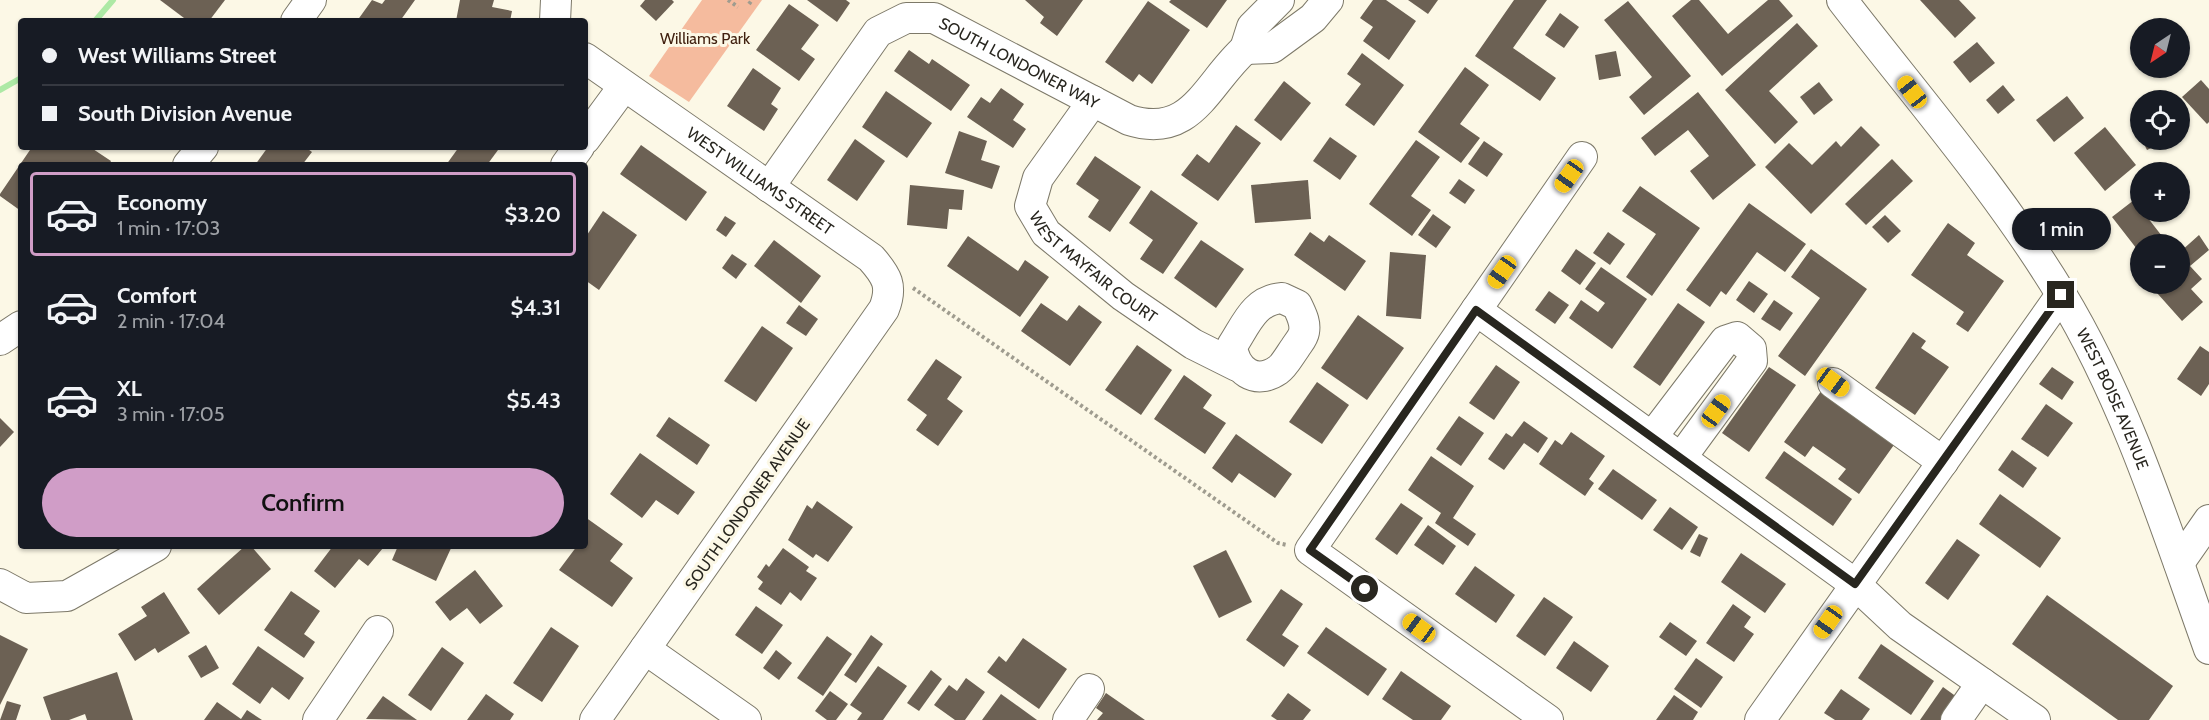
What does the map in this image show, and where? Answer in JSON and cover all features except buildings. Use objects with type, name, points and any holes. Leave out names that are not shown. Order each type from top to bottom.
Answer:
[{"type":"street","points":[[298,18],[311,0]]},
{"type":"street","points":[[555,18],[556,0]]},
{"type":"street","name":"SOUTH LONDONER WAY","points":[[769,188],[878,32],[906,18],[934,18],[1129,120],[1146,125],[1162,126],[1194,108],[1245,49],[1252,27],[1279,0]]},
{"type":"street","points":[[1245,49],[1272,48],[1313,18],[1328,0]]},
{"type":"street","name":"WEST BOISE AVENUE","points":[[1842,0],[2012,220],[2061,295],[2133,441],[2209,649]]},
{"type":"street","name":"WEST WILLIAMS STREET","points":[[588,59],[871,258],[889,283]]},
{"type":"street","points":[[588,135],[624,86]]},
{"type":"street","name":"WEST MAYFAIR COURT","points":[[1093,101],[1038,178],[1030,206],[1046,233],[1123,296],[1193,344],[1237,366]]},
{"type":"street","points":[[190,162],[200,150]]},
{"type":"street","points":[[1548,720],[1310,550],[1582,157]]},
{"type":"street","name":"SOUTH LONDONER AVENUE","points":[[595,720],[884,309],[889,297],[889,283]]},
{"type":"street","points":[[1760,720],[2061,295]]},
{"type":"street","points":[[1476,310],[1855,584],[1900,626],[2035,720]]},
{"type":"street","points":[[0,340],[18,328]]},
{"type":"street","points":[[1652,437],[1725,341],[1737,337],[1751,349],[1752,362],[1681,458]]},
{"type":"street","points":[[1833,382],[1943,462]]},
{"type":"street","points":[[2179,563],[2209,520]]},
{"type":"street","points":[[0,584],[26,598],[67,596],[151,549]]},
{"type":"street","points":[[318,720],[378,631]]},
{"type":"street","points":[[645,649],[746,720]]},
{"type":"street","points":[[1956,720],[1982,683]]},
{"type":"street","points":[[1068,720],[1089,689]]},
{"type":"path","points":[[728,0],[738,7]]},
{"type":"path","points":[[889,283],[907,284],[930,299],[1278,543],[1310,550]]},
{"type":"green space","name":"Williams Park","points":[[702,0],[762,0],[689,102],[649,76]]},
{"type":"waterway","points":[[98,18],[113,0]]},
{"type":"waterway","points":[[0,90],[18,80]]},
{"type":"route","points":[[1365,589],[1310,550],[1476,310],[1855,584],[2061,295]]}]
